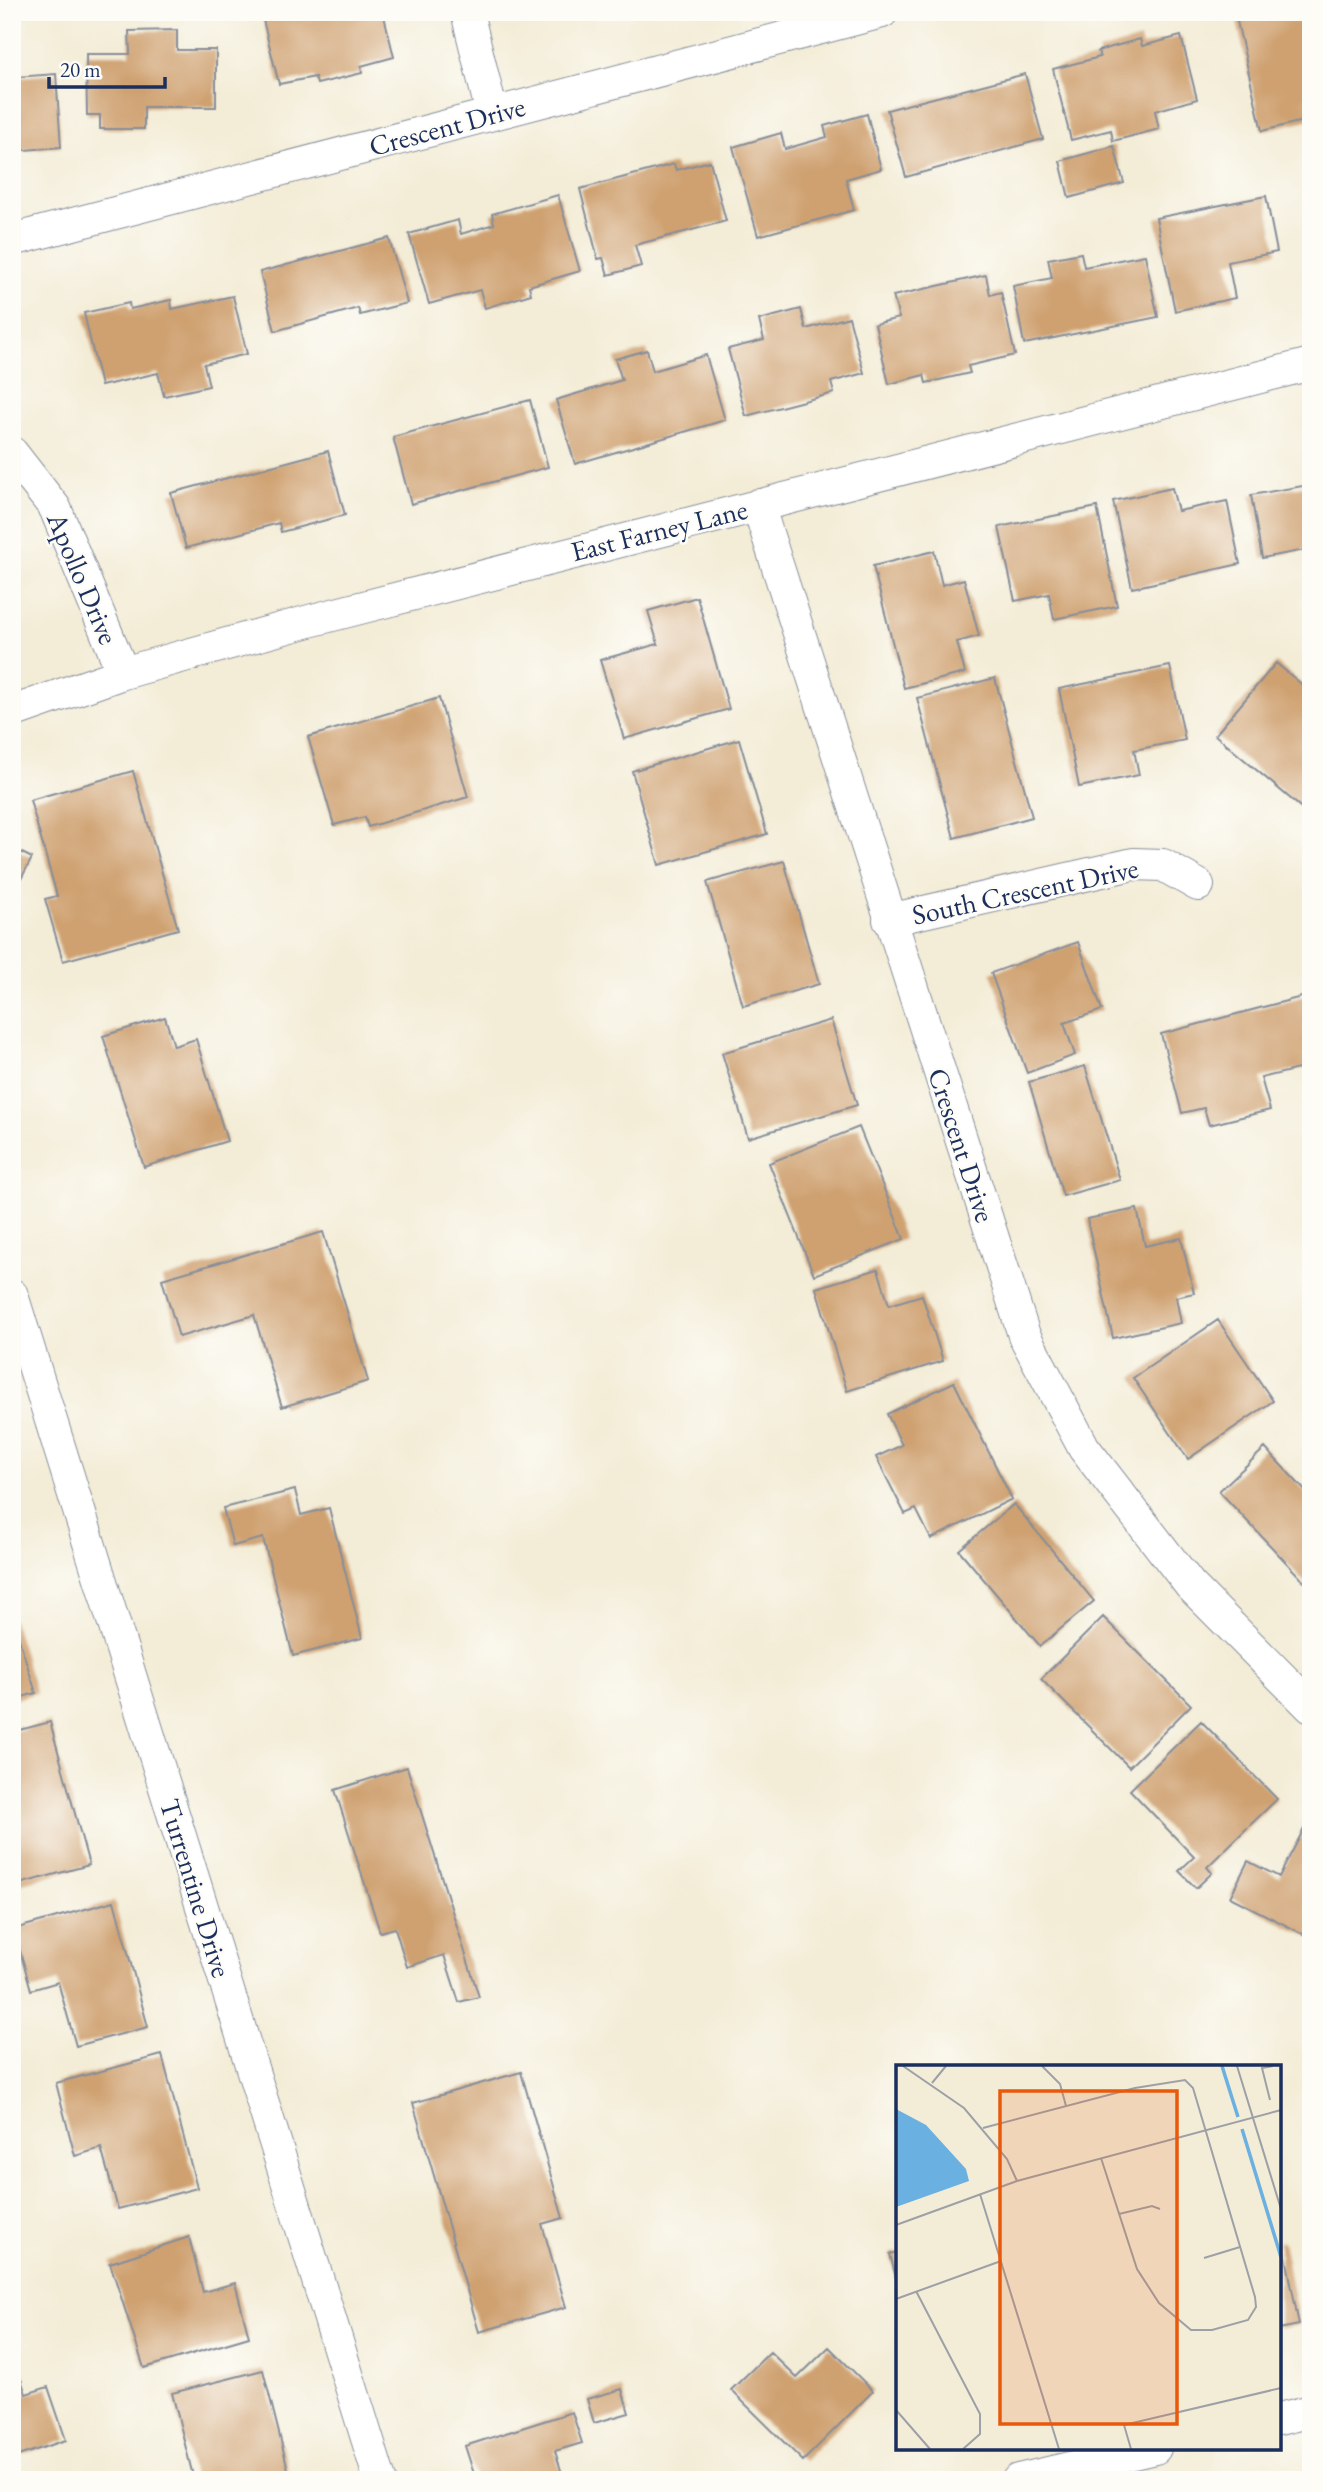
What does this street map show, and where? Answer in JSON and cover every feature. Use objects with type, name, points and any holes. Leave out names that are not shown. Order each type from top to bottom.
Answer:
[{"type":"street","points":[[467,12],[492,114]]},
{"type":"street","name":"Crescent Drive","points":[[12,240],[882,12]]},
{"type":"street","name":"East Farney Lane","points":[[12,712],[124,673],[313,620],[1311,364]]},
{"type":"street","name":"Apollo Drive","points":[[12,453],[55,508],[124,673]]},
{"type":"street","name":"Crescent Drive","points":[[758,505],[1024,1335],[1092,1459],[1190,1585],[1311,1707]]},
{"type":"street","name":"South Crescent Drive","points":[[889,920],[1133,864],[1163,865],[1199,885]]},
{"type":"street","name":"Turrentine Drive","points":[[12,1296],[380,2480]]},
{"type":"street","points":[[1281,2418],[1311,2411]]},
{"type":"street","points":[[1018,2480],[1146,2450]]},
{"type":"building","points":[[261,12],[383,12],[394,57],[361,66],[362,73],[317,84],[315,77],[279,84]]},
{"type":"building","points":[[1257,12],[1311,12],[1311,119],[1262,131],[1236,17]]},
{"type":"building","points":[[177,30],[177,50],[216,50],[216,107],[144,107],[144,129],[100,129],[100,115],[87,115],[86,54],[130,54],[129,31]]},
{"type":"building","points":[[1181,36],[1197,99],[1155,111],[1159,129],[1113,141],[1111,130],[1071,140],[1053,69],[1100,57],[1098,51],[1140,39],[1142,46]]},
{"type":"building","points":[[12,53],[16,77],[56,74],[61,147],[12,151]]},
{"type":"building","points":[[1025,74],[1043,139],[906,177],[887,110]]},
{"type":"building","points":[[867,114],[881,169],[846,179],[854,210],[758,236],[733,147],[781,133],[785,149],[827,137],[824,126]]},
{"type":"building","points":[[1114,146],[1124,183],[1069,198],[1060,161]]},
{"type":"building","points":[[710,161],[726,221],[635,245],[641,266],[608,275],[603,258],[598,259],[580,189],[674,164],[676,170]]},
{"type":"building","points":[[558,195],[580,271],[529,286],[531,294],[485,308],[480,290],[429,304],[409,234],[458,220],[461,234],[494,224],[492,214]]},
{"type":"building","points":[[1266,196],[1277,252],[1228,262],[1235,298],[1175,311],[1156,218]]},
{"type":"building","points":[[389,238],[407,303],[360,315],[358,308],[275,331],[260,272]]},
{"type":"building","points":[[1081,253],[1084,267],[1145,255],[1158,317],[1024,344],[1013,286],[1052,278],[1048,259]]},
{"type":"building","points":[[986,275],[990,295],[1001,292],[1015,355],[968,366],[970,373],[926,383],[924,375],[889,384],[875,324],[899,318],[893,296]]},
{"type":"building","points":[[233,296],[247,354],[204,364],[209,386],[164,396],[158,373],[101,386],[84,313],[129,303],[130,309],[171,300],[172,309]]},
{"type":"building","points":[[801,309],[806,329],[849,317],[864,373],[831,382],[834,393],[746,416],[728,349],[764,340],[759,320]]},
{"type":"building","points":[[647,350],[653,371],[706,355],[725,420],[575,464],[556,400],[622,380],[615,359]]},
{"type":"building","points":[[530,400],[548,467],[411,504],[393,437]]},
{"type":"building","points":[[328,451],[345,515],[281,532],[279,523],[186,548],[171,493]]},
{"type":"building","points":[[1311,454],[1311,549],[1262,558],[1251,495],[1309,485],[1303,455]]},
{"type":"building","points":[[1172,488],[1178,511],[1227,501],[1240,564],[1132,588],[1113,501]]},
{"type":"building","points":[[1097,507],[1117,606],[1054,619],[1049,594],[1015,601],[999,527]]},
{"type":"building","points":[[934,551],[942,585],[964,579],[979,636],[957,642],[965,673],[904,688],[873,566]]},
{"type":"building","points":[[697,597],[729,709],[624,739],[600,660],[658,644],[648,611]]},
{"type":"building","points":[[1276,663],[1311,692],[1311,816],[1215,735]]},
{"type":"building","points":[[1170,666],[1185,740],[1134,750],[1139,775],[1079,787],[1059,689]]},
{"type":"building","points":[[995,678],[1032,817],[954,838],[917,698]]},
{"type":"building","points":[[439,698],[468,797],[368,827],[365,817],[334,825],[308,737]]},
{"type":"building","points":[[739,739],[767,834],[659,865],[632,771]]},
{"type":"building","points":[[133,771],[178,929],[63,961],[45,899],[57,896],[30,800]]},
{"type":"building","points":[[12,848],[32,858],[12,896]]},
{"type":"building","points":[[784,861],[819,984],[743,1006],[707,882]]},
{"type":"building","points":[[1078,942],[1102,1010],[1064,1023],[1075,1055],[1027,1073],[991,973]]},
{"type":"building","points":[[1309,995],[1311,1066],[1261,1078],[1270,1110],[1209,1125],[1204,1108],[1182,1113],[1161,1034]]},
{"type":"building","points":[[165,1017],[174,1046],[196,1039],[227,1141],[144,1167],[103,1036]]},
{"type":"building","points":[[831,1020],[857,1105],[748,1138],[722,1053]]},
{"type":"building","points":[[1085,1066],[1120,1180],[1063,1196],[1029,1082]]},
{"type":"building","points":[[859,1127],[904,1239],[814,1275],[769,1163]]},
{"type":"building","points":[[1137,1209],[1145,1246],[1181,1238],[1194,1293],[1176,1297],[1181,1323],[1113,1338],[1087,1219]]},
{"type":"building","points":[[323,1232],[368,1381],[282,1407],[254,1315],[179,1337],[162,1279]]},
{"type":"building","points":[[878,1269],[889,1305],[922,1295],[943,1361],[847,1391],[816,1288]]},
{"type":"building","points":[[1218,1320],[1273,1401],[1188,1459],[1133,1378]]},
{"type":"building","points":[[954,1382],[1012,1499],[931,1539],[916,1509],[905,1514],[876,1457],[902,1445],[887,1414]]},
{"type":"building","points":[[1265,1448],[1311,1497],[1311,1589],[1219,1491]]},
{"type":"building","points":[[295,1490],[301,1515],[329,1508],[362,1638],[293,1656],[263,1538],[233,1546],[223,1508]]},
{"type":"building","points":[[1014,1504],[1094,1601],[1040,1646],[959,1550]]},
{"type":"building","points":[[12,1617],[36,1693],[12,1700]]},
{"type":"building","points":[[1103,1617],[1191,1705],[1129,1767],[1041,1679]]},
{"type":"building","points":[[1201,1721],[1277,1799],[1207,1867],[1212,1873],[1196,1888],[1179,1871],[1194,1857],[1130,1790]]},
{"type":"building","points":[[50,1722],[89,1865],[12,1886],[12,1732]]},
{"type":"building","points":[[407,1767],[479,1997],[459,2002],[444,1955],[407,1967],[395,1928],[380,1932],[335,1790]]},
{"type":"building","points":[[1306,1825],[1311,1828],[1311,1938],[1230,1897],[1248,1861],[1279,1877]]},
{"type":"building","points":[[114,1901],[148,2027],[76,2046],[58,1982],[31,1990],[14,1929]]},
{"type":"building","points":[[162,2055],[197,2188],[118,2209],[101,2148],[75,2156],[56,2083]]},
{"type":"building","points":[[521,2072],[563,2218],[542,2224],[566,2307],[479,2332],[413,2103]]},
{"type":"building","points":[[189,2237],[203,2292],[235,2283],[249,2337],[144,2368],[110,2263]]},
{"type":"building","points":[[1281,2242],[1299,2325],[1281,2329]]},
{"type":"building","points":[[896,2252],[896,2278],[890,2254]]},
{"type":"building","points":[[829,2347],[873,2391],[803,2461],[731,2390],[770,2352],[797,2378]]},
{"type":"building","points":[[12,2353],[26,2394],[48,2387],[66,2440],[12,2458]]},
{"type":"building","points":[[263,2370],[288,2469],[246,2480],[194,2480],[172,2393]]},
{"type":"building","points":[[622,2389],[629,2413],[594,2423],[587,2399]]},
{"type":"building","points":[[572,2412],[582,2443],[555,2451],[564,2480],[476,2480],[465,2446]]}]
